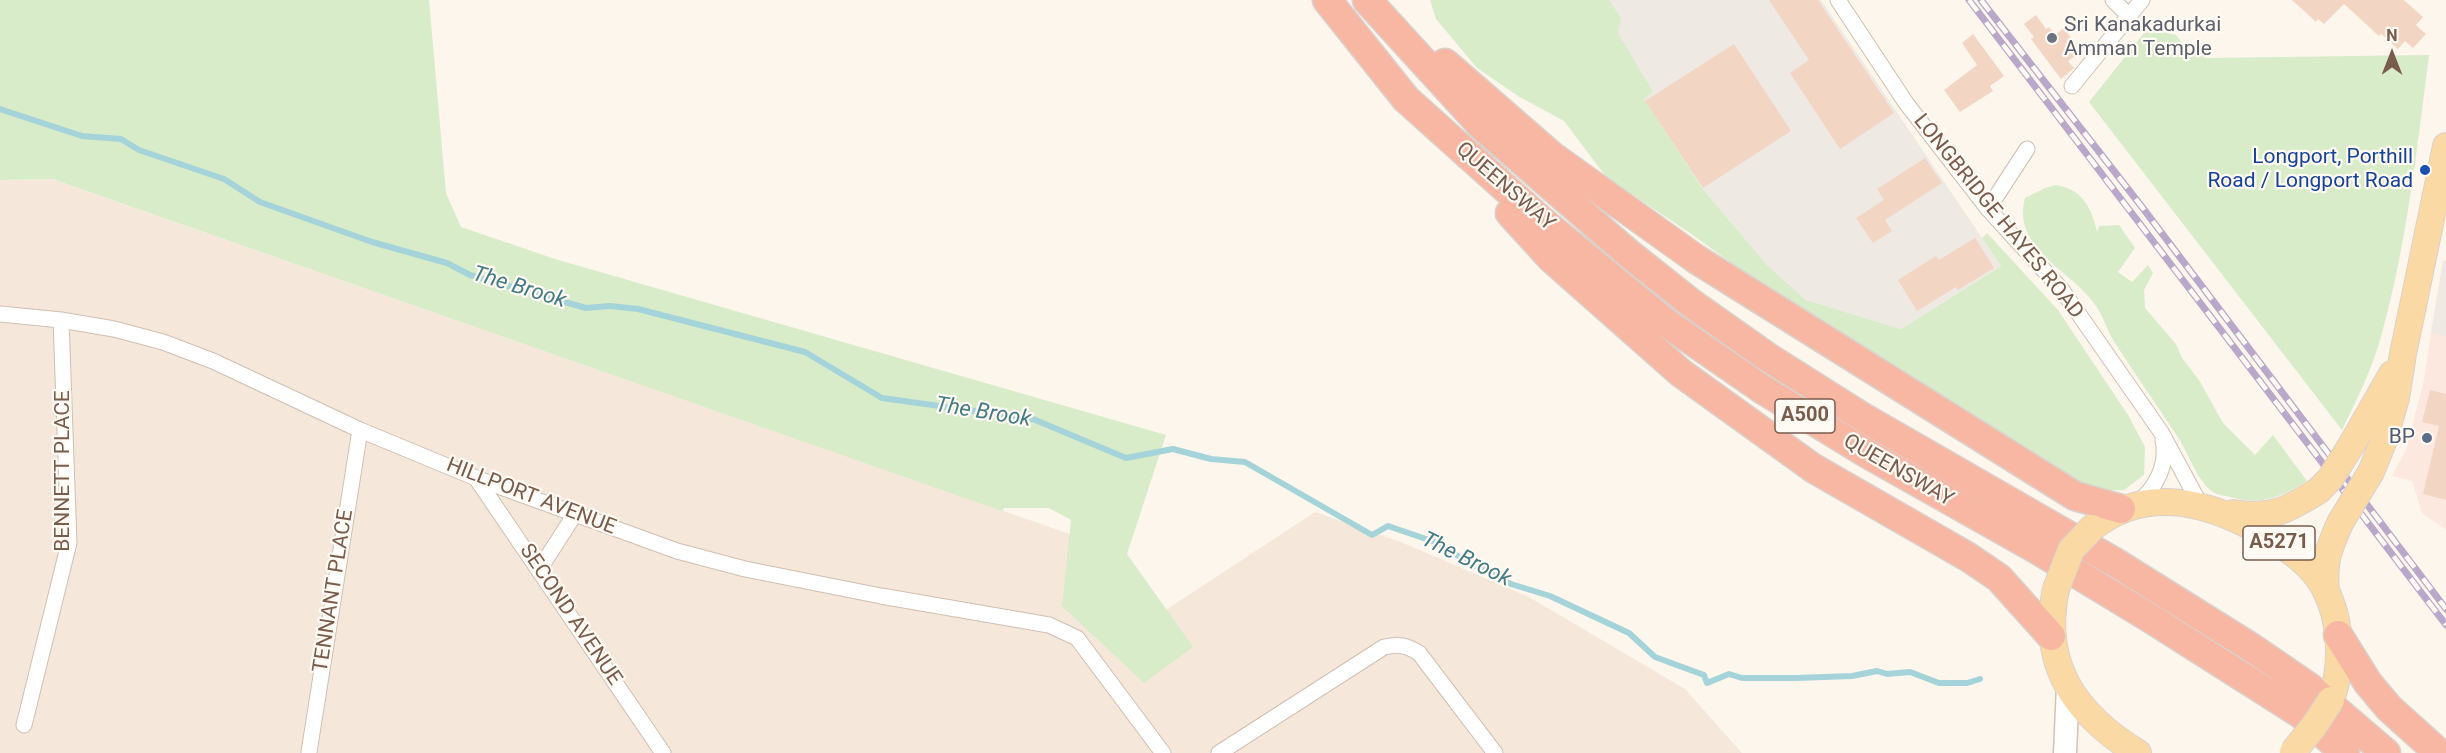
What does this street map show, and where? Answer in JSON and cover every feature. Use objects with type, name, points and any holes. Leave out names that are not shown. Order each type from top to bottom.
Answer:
[{"type":"highway","name":"QUEENSWAY","points":[[1327,0],[1406,99],[1542,221],[1657,315],[1742,376],[1868,454],[2038,550],[2301,714],[2345,753]]},
{"type":"highway","name":"QUEENSWAY","points":[[1368,0],[1481,125],[1628,253],[1691,303],[1766,356],[1864,418],[2116,563],[2252,648],[2309,687],[2386,753]]},
{"type":"highway","points":[[1373,0],[1552,156],[1696,259],[2075,496],[2129,506]]},
{"type":"highway","points":[[1406,99],[1552,259],[1681,373],[1813,468],[1917,530],[1968,557],[1999,578],[2051,636]]},
{"type":"highway","points":[[2338,635],[2368,683],[2389,708],[2439,753]]},
{"type":"main road","name":"A5271","points":[[2292,752],[2314,726],[2331,700],[2336,686],[2338,635],[2326,590],[2324,568],[2328,549],[2340,523],[2371,472],[2384,440],[2396,398],[2446,146]]},
{"type":"main road","name":"A5271","points":[[2138,753],[2112,737],[2078,703],[2055,657],[2051,636],[2051,612],[2056,589],[2072,550],[2105,517],[2129,506],[2177,502],[2250,515],[2272,515],[2290,509],[2318,491],[2330,479],[2403,354]]},
{"type":"main road","name":"A5271","points":[[2211,508],[2258,530],[2293,553],[2307,563],[2326,590]]},
{"type":"main road","points":[[2065,753],[2068,686]]},
{"type":"street","name":"LONGBRIDGE HAYES ROAD","points":[[1839,0],[1906,102],[1988,209],[2062,290],[2211,508]]},
{"type":"street","points":[[2113,0],[2128,15]]},
{"type":"street","points":[[2072,86],[2142,0]]},
{"type":"street","points":[[1988,209],[2028,149]]},
{"type":"street","name":"HILLPORT AVENUE","points":[[0,314],[61,320],[114,329],[173,346],[213,361],[360,430],[476,478],[677,551],[745,569],[881,596],[1049,625],[1077,638],[1163,753]]},
{"type":"street","name":"BENNETT PLACE","points":[[24,724],[69,543],[61,320]]},
{"type":"street","name":"TENNANT PLACE","points":[[309,752],[360,430]]},
{"type":"street","points":[[2129,506],[2148,494],[2158,480],[2164,448],[2161,432]]},
{"type":"street","name":"SECOND AVENUE","points":[[476,478],[663,753]]},
{"type":"street","points":[[539,570],[575,514]]},
{"type":"street","points":[[1219,753],[1384,647],[1407,645],[1419,653],[1495,753]]},
{"type":"shaded area","points":[[1579,0],[1821,0],[2001,266],[1901,329],[1806,300],[1767,265],[1702,188]]},
{"type":"shaded area","points":[[51,179],[1127,554],[1114,644],[1315,512],[1401,542],[1529,597],[1685,689],[1742,753],[0,753],[0,180]]},
{"type":"shaded area","points":[[2443,260],[2446,261],[2446,337],[2431,332]]},
{"type":"shaded area","name":"BP","points":[[2431,332],[2446,337],[2446,530],[2422,513],[2412,481],[2392,476],[2406,450],[2424,380]]},
{"type":"green space","points":[[0,0],[429,0],[446,193],[461,227],[555,259],[1166,435],[1127,554],[1193,647],[1144,683],[1062,606],[1071,520],[1049,508],[1004,508],[1002,511],[52,179],[0,180]]},
{"type":"green space","points":[[1430,0],[1609,0],[1621,18],[1618,33],[1653,92],[1644,99],[1702,188],[1767,265],[1806,300],[1901,329],[2001,266],[1982,238],[1987,233],[2058,310],[2128,415],[2145,447],[2144,475],[2124,490],[2083,491],[1782,300],[1690,233],[1607,178],[1564,121],[1518,96],[1477,68],[1436,19]]},
{"type":"green space","points":[[2148,28],[2176,35],[2189,51],[2207,58],[2429,55],[2410,195],[2391,299],[2374,358],[2342,430],[2089,102]]},
{"type":"green space","points":[[2056,185],[2079,195],[2089,208],[2097,232],[2099,226],[2119,225],[2135,248],[2118,272],[2132,282],[2148,265],[2153,273],[2144,290],[2145,308],[2176,344],[2182,358],[2199,380],[2223,423],[2255,455],[2273,435],[2307,481],[2288,492],[2251,501],[2217,494],[2208,488],[2181,442],[2115,343],[2096,306],[2046,258],[2027,231],[2023,216],[2025,198]]},
{"type":"building","points":[[1769,0],[1818,0],[1894,113],[1840,149],[1790,73],[1809,60]]},
{"type":"building","points":[[2292,0],[2404,0],[2423,17],[2416,25],[2426,34],[2413,48],[2405,41],[2398,49],[2381,34],[2379,36],[2344,4],[2324,24],[2318,19],[2316,22]]},
{"type":"building","name":"Sri Kanakadurkai Amman Temple","points":[[2036,15],[2046,29],[2049,27],[2055,35],[2064,28],[2081,52],[2068,61],[2074,68],[2061,79],[2031,39],[2034,37],[2024,24]]},
{"type":"building","points":[[1973,34],[2004,76],[1990,86],[1993,91],[1960,112],[1944,90],[1977,65],[1962,43]]},
{"type":"building","points":[[1734,44],[1791,131],[1703,188],[1645,101]]},
{"type":"building","points":[[1925,158],[1942,183],[1885,220],[1892,231],[1873,243],[1856,218],[1884,200],[1877,189]]},
{"type":"building","points":[[1975,238],[1994,268],[1958,290],[1956,287],[1917,311],[1898,280],[1936,256],[1939,260]]},
{"type":"building","points":[[2430,390],[2446,394],[2446,500],[2423,494],[2439,426],[2422,422]]},
{"type":"waterway","name":"The Brook","points":[[0,109],[82,136],[121,139],[139,150],[224,179],[260,202],[372,242],[447,263],[470,275],[586,308],[610,306],[638,309],[805,352],[882,398],[1033,419],[1126,458],[1173,449],[1211,459],[1245,462],[1372,535],[1388,526],[1438,543],[1466,561],[1511,584],[1550,596],[1629,633],[1655,657],[1704,675],[1707,683],[1729,674],[1742,678],[1796,678],[1852,676],[1877,671],[1887,674],[1910,672],[1939,683],[1967,683],[1980,679]]},
{"type":"railway","points":[[1969,0],[2446,625]]},
{"type":"railway","points":[[1981,0],[2142,207],[2446,609]]},
{"type":"place","name":"Sri Kanakadurkai Amman Temple","points":[[2052,38]]},
{"type":"place","name":"Longport, Porthill Road / Longport Road","points":[[2425,170]]},
{"type":"place","name":"BP","points":[[2427,438]]}]
